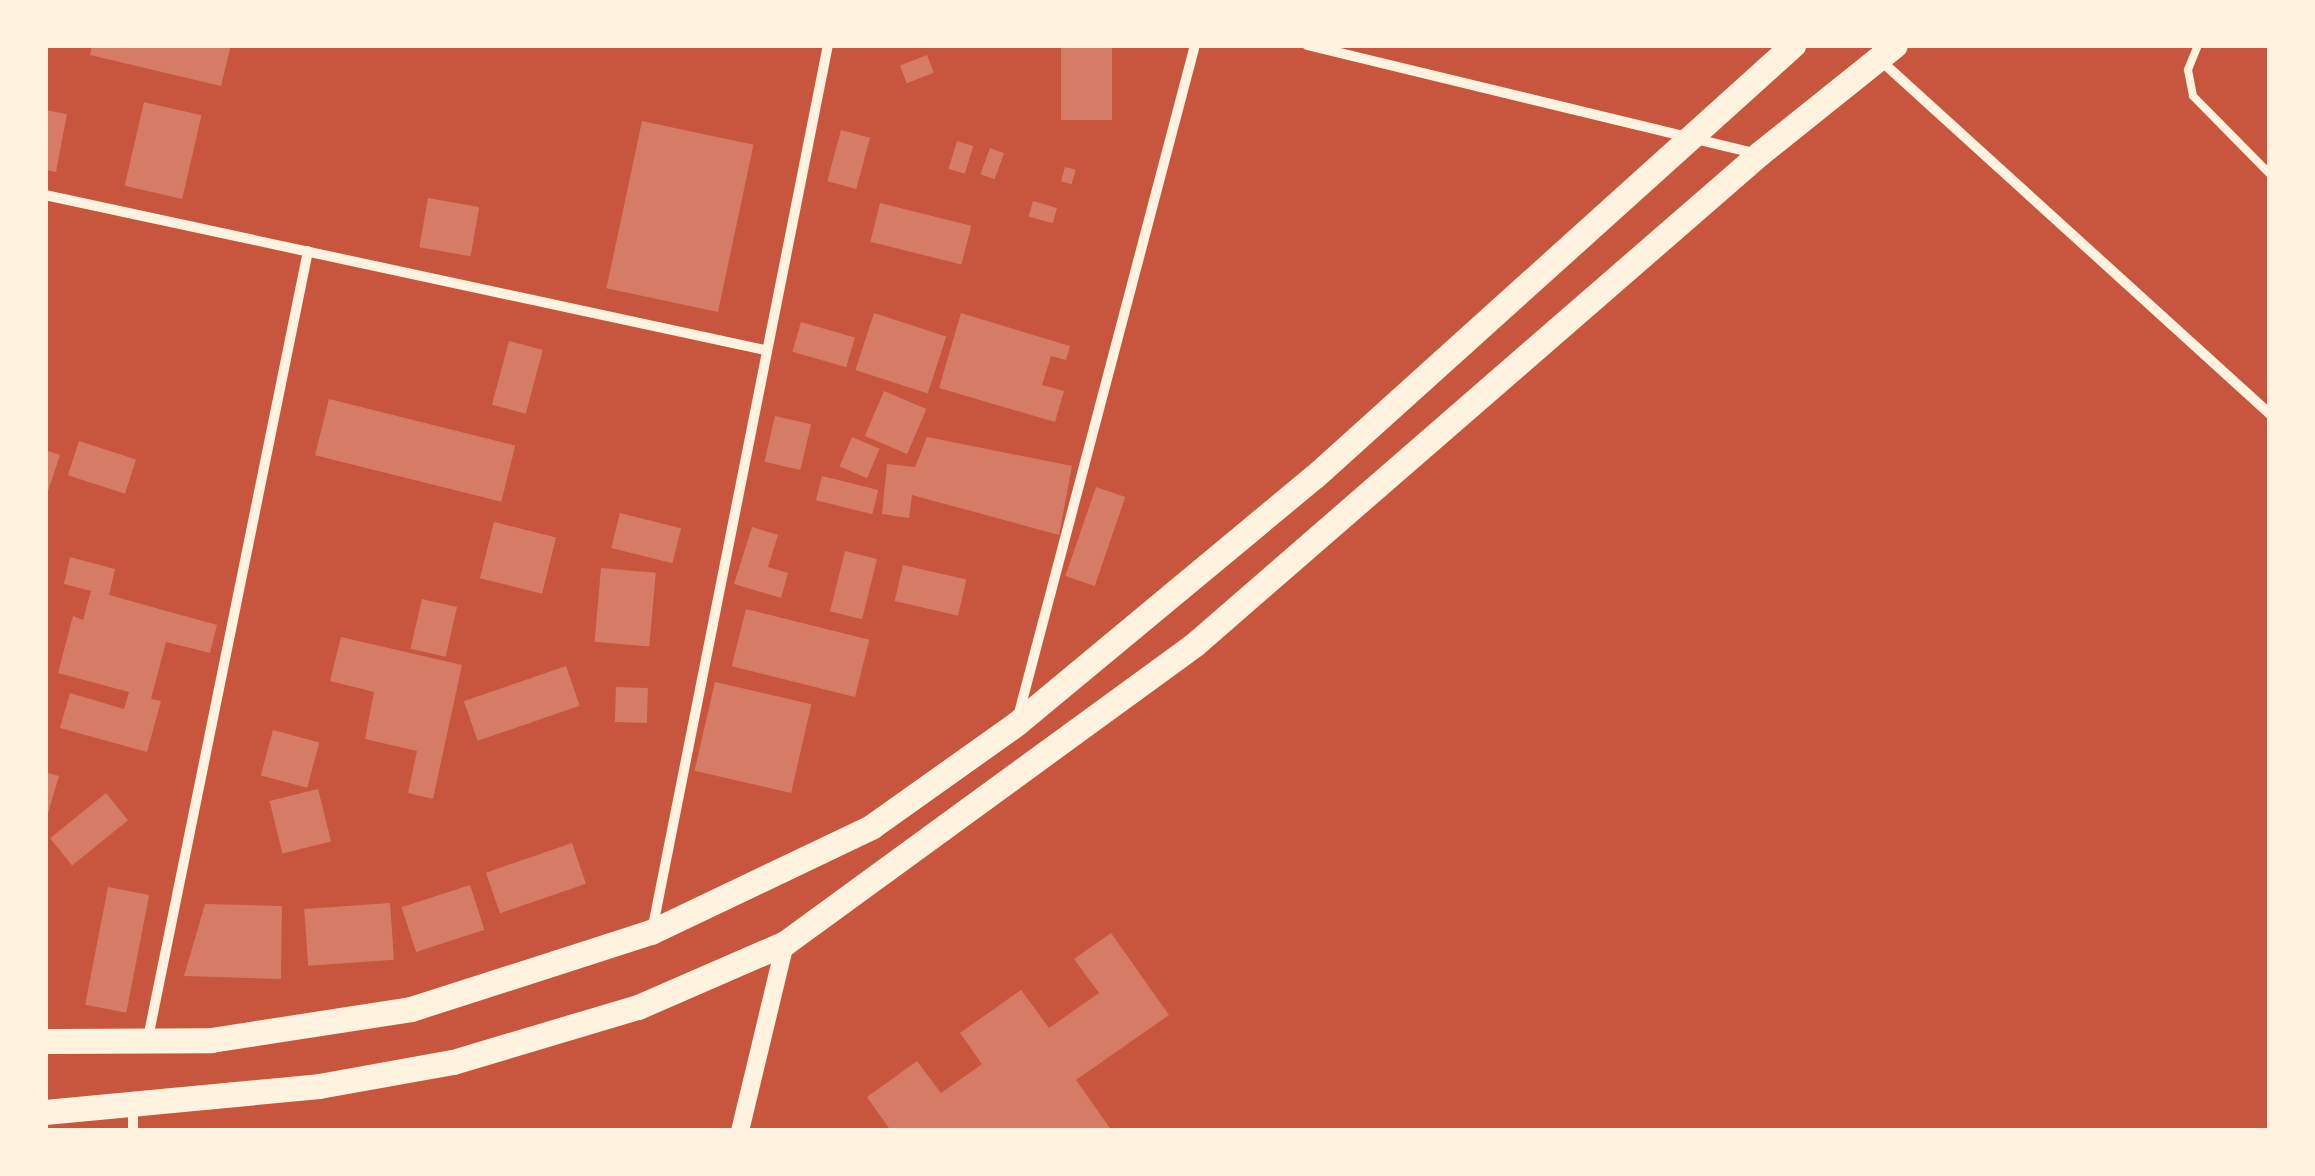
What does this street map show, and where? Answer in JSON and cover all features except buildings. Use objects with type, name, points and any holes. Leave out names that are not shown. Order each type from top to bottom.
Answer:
[{"type":"main road","points":[[45,1041],[146,1044],[412,1009],[651,932],[871,827],[1016,724],[1315,476],[1793,45]]},
{"type":"main road","points":[[45,1112],[133,1119],[453,1062],[638,1007],[785,943],[1195,644],[1760,154],[1887,52]]},
{"type":"street","points":[[651,932],[828,45]]},
{"type":"street","points":[[1016,724],[1195,45]]},
{"type":"street","points":[[1307,45],[1760,154]]},
{"type":"street","points":[[1887,52],[2270,414]]},
{"type":"street","points":[[45,194],[765,350]]},
{"type":"street","points":[[146,1044],[308,251]]},
{"type":"street","points":[[740,1131],[785,943]]},
{"type":"lane","points":[[2198,45],[2188,70],[2193,96],[2270,174]]}]
